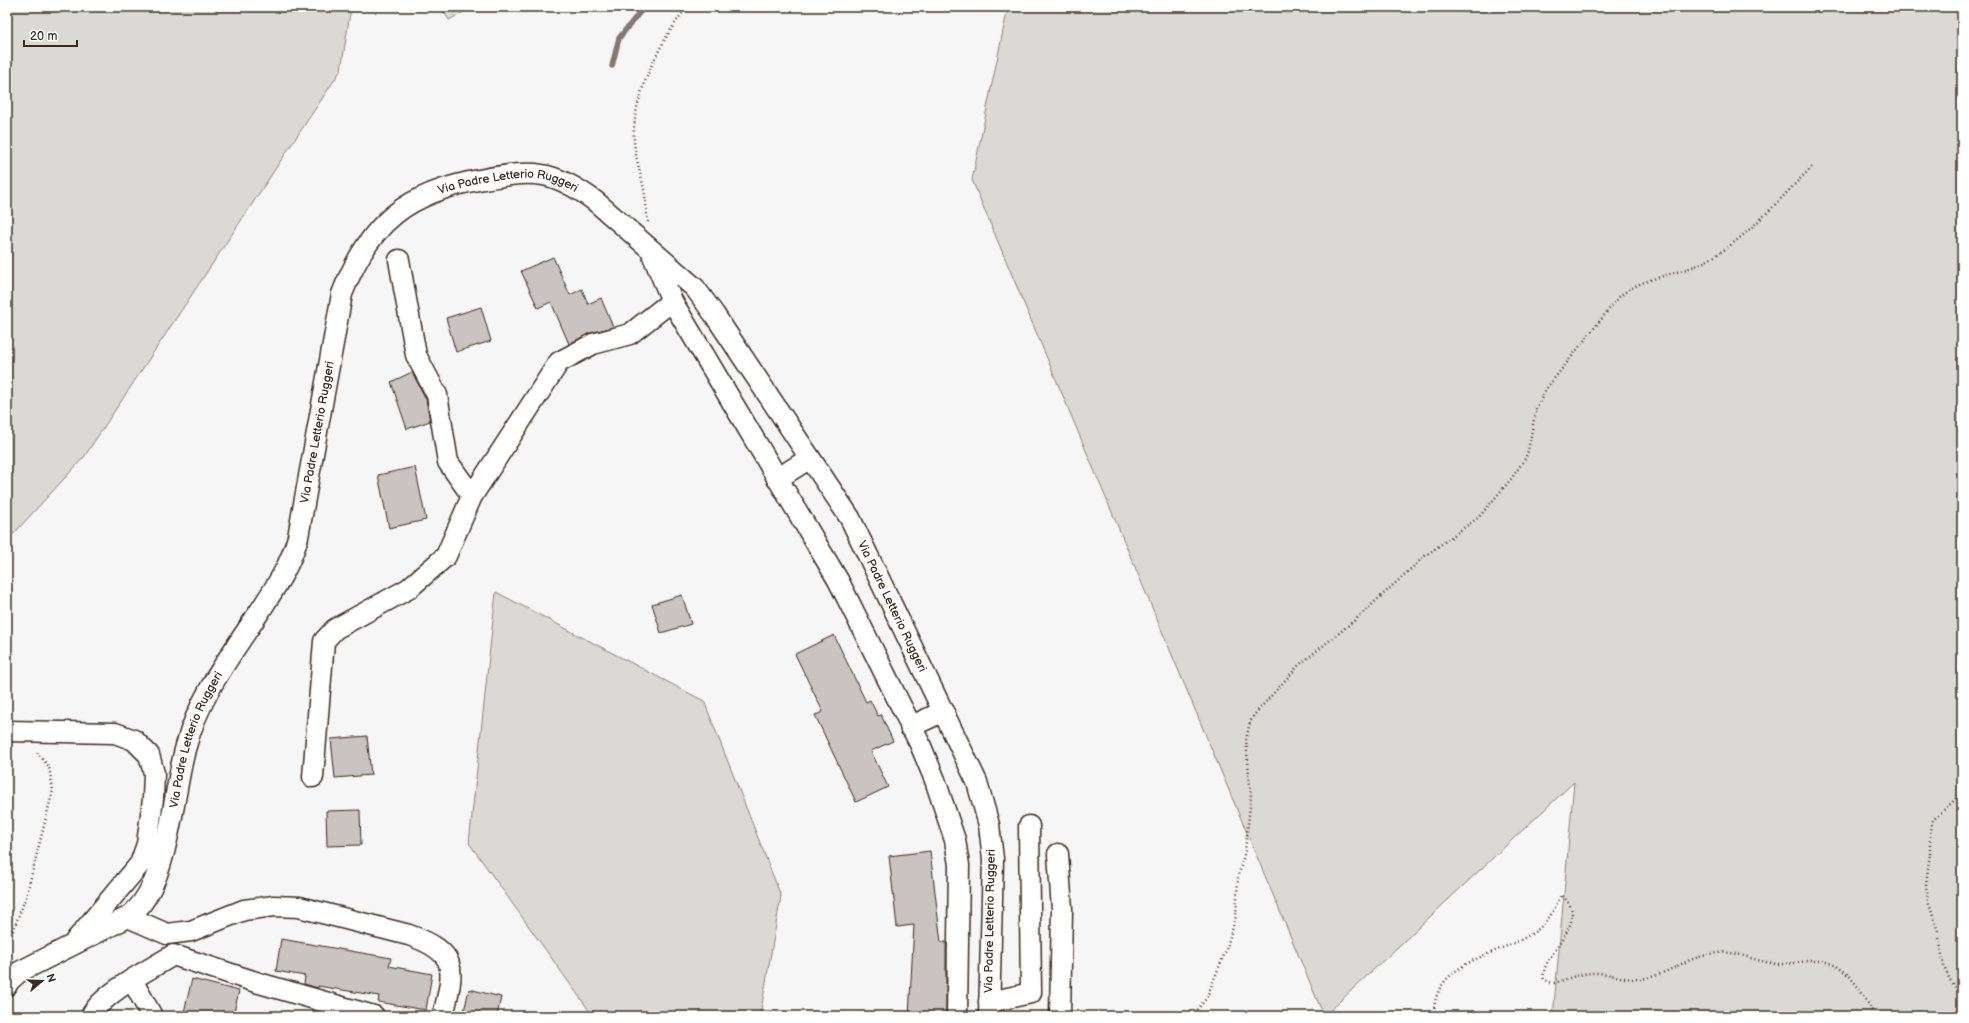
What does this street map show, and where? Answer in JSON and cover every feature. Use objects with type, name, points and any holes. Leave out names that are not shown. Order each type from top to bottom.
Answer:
[{"type":"street","name":"Via Padre Letterio Ruggeri","points":[[7,983],[19,972],[128,917],[138,910],[144,902],[159,870],[186,746],[202,703],[221,670],[285,573],[293,555],[298,537],[342,294],[356,260],[365,246],[393,216],[408,204],[438,189],[454,184],[534,173],[556,177],[577,188],[595,201],[694,288],[714,314],[850,518],[977,782],[989,825],[993,858],[989,1009]]},
{"type":"street","name":"Via Padre Letterio Ruggeri","points":[[652,252],[672,301],[838,580],[910,727],[920,744],[935,780],[955,840],[959,865],[957,1016]]},
{"type":"street","points":[[399,260],[416,355],[437,395],[448,462],[472,496]]},
{"type":"street","points":[[313,777],[324,641],[335,630],[408,589],[446,556],[472,496],[559,362],[593,344],[630,334],[672,301]]},
{"type":"street","points":[[777,479],[810,458]]},
{"type":"street","points":[[910,727],[944,711]]},
{"type":"street","points":[[14,731],[115,733],[134,740],[149,755],[154,773],[153,799],[147,844],[140,864],[71,946]]},
{"type":"street","points":[[989,1009],[1031,993],[1029,826]]},
{"type":"street","points":[[1058,854],[1062,909],[1060,1016]]},
{"type":"street","points":[[128,917],[167,934],[191,931],[244,910],[274,906],[299,907],[408,935],[425,941],[441,950],[448,961],[452,979],[443,1016]]},
{"type":"street","points":[[91,1016],[95,1007],[132,980],[173,955],[259,983],[374,1016]]},
{"type":"street","points":[[132,980],[152,1016]]},
{"type":"path","points":[[652,252],[643,186],[634,140],[635,121],[648,74],[670,30],[687,7]]},
{"type":"path","points":[[1192,1016],[1206,999],[1226,950],[1236,916],[1239,888],[1238,878],[1247,841],[1251,797],[1246,740],[1250,722],[1254,715],[1298,666],[1354,620],[1425,556],[1479,518],[1525,459],[1528,451],[1536,409],[1546,389],[1618,298],[1633,286],[1687,268],[1714,256],[1741,237],[1813,166]]},
{"type":"path","points":[[7,946],[26,897],[53,790],[49,767],[14,731]]},
{"type":"path","points":[[1962,793],[1933,820],[1930,834],[1930,853],[1926,884],[1928,901],[1938,931],[1944,967],[1950,980],[1962,994]]},
{"type":"path","points":[[1434,1016],[1434,1009],[1440,990],[1451,975],[1470,962],[1537,930],[1551,915],[1561,895],[1568,900],[1571,906],[1572,915],[1563,940],[1544,969],[1544,979],[1549,982],[1554,983],[1584,973],[1603,973],[1632,979],[1640,979],[1703,956],[1725,952],[1734,952],[1772,964],[1823,961],[1832,963],[1845,972],[1862,994],[1875,1016]]},
{"type":"shaded area","points":[[7,7],[351,7],[341,70],[84,457],[7,541]]},
{"type":"shaded area","points":[[441,7],[472,7],[449,20]]},
{"type":"shaded area","points":[[1008,7],[1962,7],[1962,1016],[1553,1016],[1574,782],[1324,1016],[972,180]]},
{"type":"shaded area","points":[[496,592],[704,701],[781,896],[760,1016],[593,1016],[469,843]]},
{"type":"building","points":[[553,257],[570,295],[582,289],[588,304],[601,298],[613,327],[590,333],[569,344],[551,302],[538,308],[521,271]]},
{"type":"building","points":[[481,307],[491,341],[456,352],[446,318]]},
{"type":"building","points":[[412,372],[426,399],[430,421],[407,429],[391,382]]},
{"type":"building","points":[[415,467],[426,520],[389,528],[378,475]]},
{"type":"building","points":[[682,595],[691,624],[661,633],[652,604]]},
{"type":"building","points":[[834,635],[866,702],[870,700],[878,716],[881,715],[893,741],[871,751],[888,787],[856,802],[815,715],[823,712],[795,654]]},
{"type":"building","points":[[367,736],[371,775],[335,778],[331,739]]},
{"type":"building","points":[[360,810],[361,845],[327,846],[326,811]]},
{"type":"building","points":[[930,851],[941,942],[946,942],[946,1016],[909,1016],[914,925],[897,927],[889,856]]},
{"type":"building","points":[[281,939],[391,958],[389,966],[432,974],[426,1010],[378,1002],[379,996],[318,986],[318,988],[304,984],[305,976],[276,971]]},
{"type":"building","points":[[192,979],[239,991],[233,1016],[183,1016]]},
{"type":"building","points":[[469,989],[501,997],[497,1016],[463,1016]]},
{"type":"waterway","points":[[612,66],[619,38],[644,7]]}]
